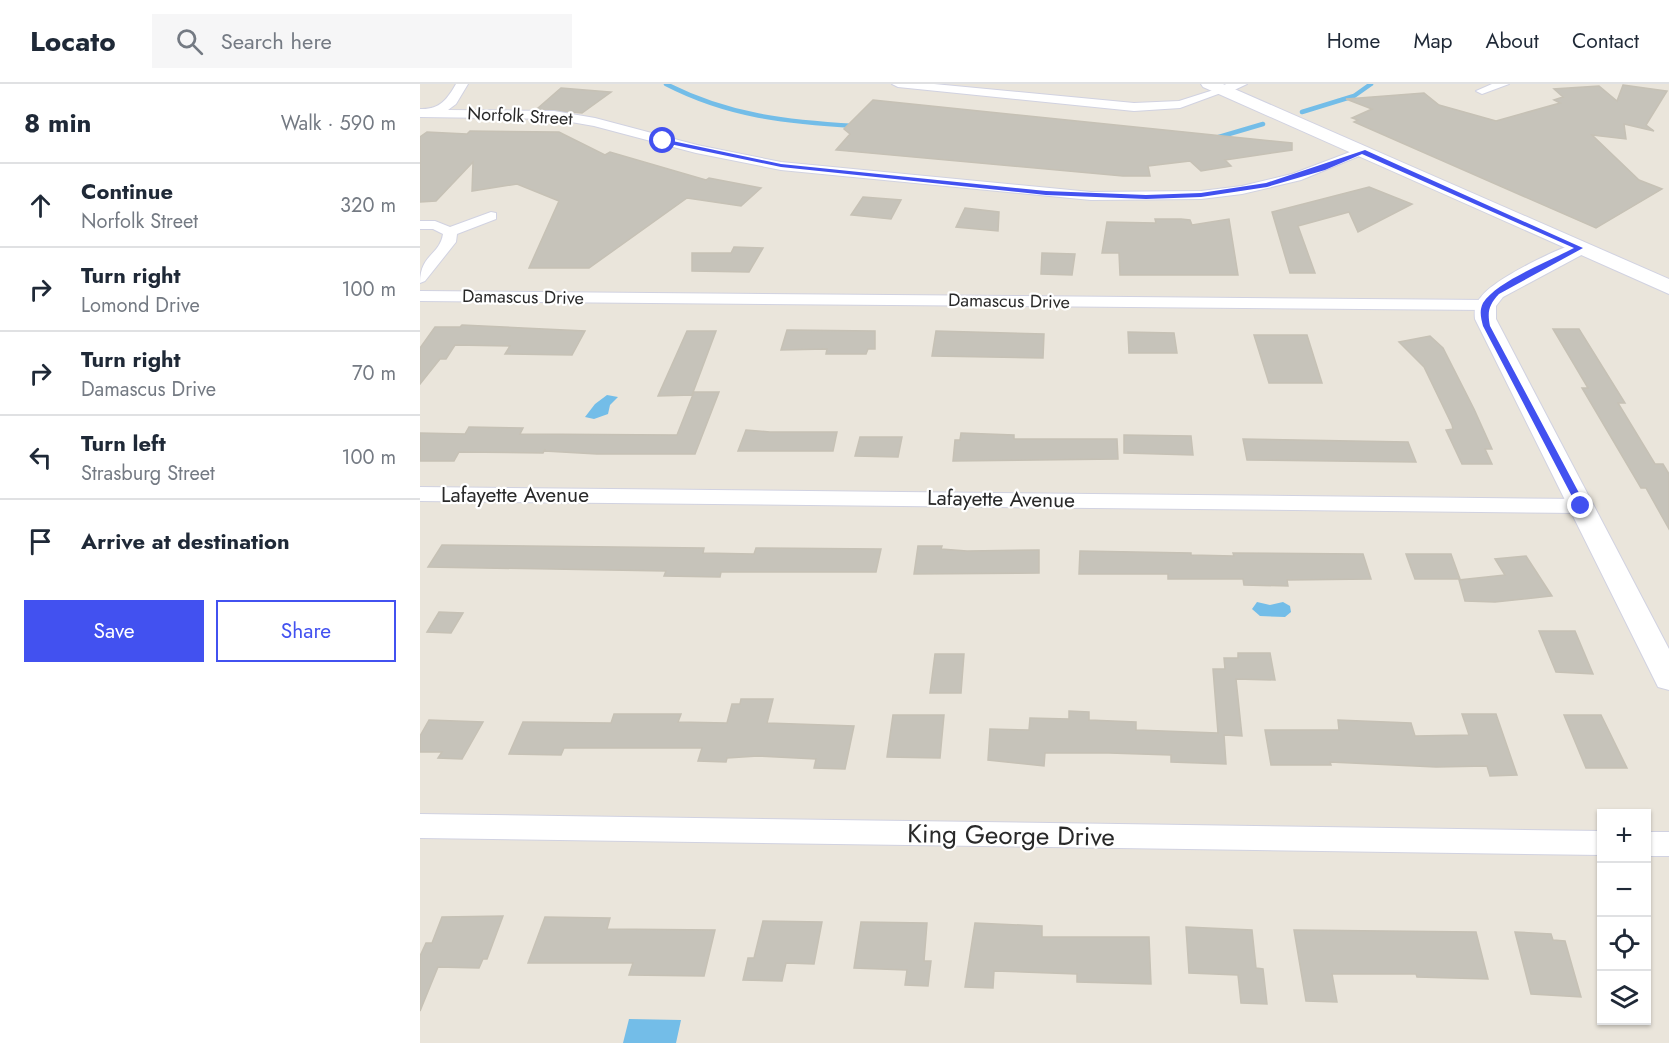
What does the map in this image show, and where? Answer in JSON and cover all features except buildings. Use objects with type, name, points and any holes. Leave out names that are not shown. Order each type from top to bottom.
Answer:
[{"type":"main road","points":[[1224,86],[1362,152],[1669,287]]},
{"type":"street","points":[[437,113],[452,101],[462,84]]},
{"type":"street","points":[[898,84],[1125,107],[1180,104],[1224,86]]},
{"type":"street","points":[[1482,91],[1503,84]]},
{"type":"street","name":"Norfolk Street","points":[[420,113],[554,115],[596,122],[696,149],[781,166],[1091,196],[1201,195],[1242,190],[1296,177],[1362,152]]},
{"type":"street","points":[[420,225],[435,225],[450,232],[491,216]]},
{"type":"street","points":[[420,278],[449,242],[450,232]]},
{"type":"street","points":[[1580,248],[1496,292],[1486,305],[1484,315],[1487,326],[1669,678]]},
{"type":"street","name":"Damascus Drive","points":[[420,296],[1486,305]]},
{"type":"street","name":"Lafayette Avenue","points":[[420,494],[1581,506]]},
{"type":"street","name":"King George Drive","points":[[420,826],[1597,843]]},
{"type":"street","points":[[1651,844],[1669,844]]},
{"type":"water","points":[[607,395],[618,397],[610,405],[608,414],[594,419],[585,417],[595,404]]},
{"type":"water","points":[[1257,602],[1270,605],[1283,602],[1290,606],[1291,612],[1285,617],[1260,616],[1252,609]]},
{"type":"water","points":[[629,1019],[681,1020],[676,1043],[623,1043]]},
{"type":"waterway","points":[[666,84],[712,104],[758,116],[855,126]]},
{"type":"waterway","points":[[1302,112],[1354,96],[1371,84]]},
{"type":"waterway","points":[[1212,139],[1263,124]]},
{"type":"route","points":[[663,141],[781,166],[1046,193],[1146,197],[1201,195],[1267,185],[1322,169],[1362,152],[1580,248],[1496,292],[1486,305],[1484,315],[1487,326],[1581,506]]}]
